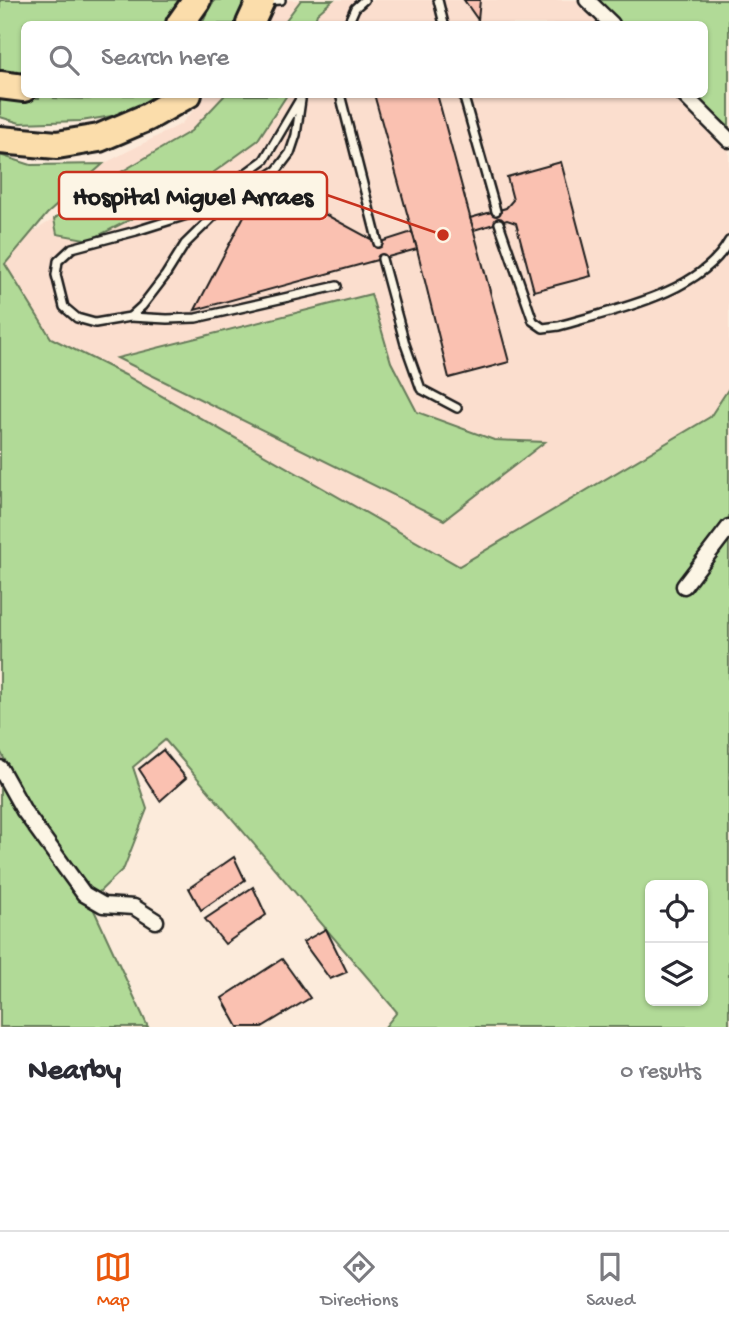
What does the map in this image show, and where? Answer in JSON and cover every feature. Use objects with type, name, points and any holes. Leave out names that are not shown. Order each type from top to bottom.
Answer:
[{"type":"highway","points":[[182,21],[197,0]]},
{"type":"highway","points":[[0,85],[21,88]]},
{"type":"highway","points":[[0,139],[57,145],[99,138],[148,117],[181,98]]},
{"type":"street","points":[[587,0],[609,21]]},
{"type":"street","points":[[687,98],[729,140]]},
{"type":"street","points":[[684,586],[729,527]]},
{"type":"street","points":[[0,768],[23,811],[84,894],[103,905],[134,907],[156,921]]},
{"type":"lane","points":[[344,21],[364,0]]},
{"type":"lane","points":[[438,0],[443,21]]},
{"type":"lane","points":[[349,21],[355,8]]},
{"type":"lane","points":[[301,98],[264,160],[190,214],[72,248],[58,261],[56,275],[64,307],[78,318],[96,323],[130,317],[196,318],[337,286]]},
{"type":"lane","points":[[130,317],[165,276],[185,244],[229,201],[277,170],[290,153],[302,98]]},
{"type":"lane","points":[[341,98],[378,243]]},
{"type":"lane","points":[[464,98],[496,211]]},
{"type":"lane","points":[[499,223],[533,321],[543,328],[559,326],[652,299],[702,273],[723,253],[729,242]]},
{"type":"lane","points":[[382,259],[405,344],[421,389],[457,408]]},
{"type":"shaded area","points":[[272,0],[587,0],[611,21],[261,21]]},
{"type":"shaded area","points":[[204,98],[695,98],[729,127],[729,388],[710,417],[459,566],[125,375],[51,338],[15,290],[5,264],[29,234],[54,219],[103,164],[181,124]]},
{"type":"green space","points":[[0,0],[213,0],[212,4],[215,0],[246,0],[236,21],[203,21],[207,13],[196,21],[21,21],[21,93],[0,87]]},
{"type":"green space","points":[[301,0],[333,0],[317,14],[315,21],[285,21]]},
{"type":"green space","points":[[595,0],[729,0],[729,127],[695,98],[708,98],[708,21],[614,21]]},
{"type":"green space","points":[[0,92],[9,97],[21,98],[158,98],[112,116],[81,121],[20,123],[0,117]]},
{"type":"green space","points":[[222,98],[285,98],[257,141],[192,188],[90,240],[57,234],[54,219],[116,175],[191,131]]},
{"type":"green space","points":[[0,155],[31,165],[103,164],[47,214],[5,264],[51,338],[125,375],[459,566],[710,417],[729,388],[729,1027],[385,1027],[397,1012],[165,740],[133,767],[147,809],[124,868],[96,895],[32,810],[0,751]]},
{"type":"green space","points":[[371,294],[391,362],[417,412],[494,440],[545,442],[444,520],[117,358]]},
{"type":"green space","points":[[0,777],[76,895],[93,908],[148,1027],[0,1027]]},
{"type":"building","points":[[464,0],[480,0],[478,20]]},
{"type":"building","points":[[375,98],[438,98],[509,362],[449,378]]},
{"type":"building","points":[[561,162],[591,276],[534,291],[516,223],[507,220],[474,230],[470,218],[506,208],[513,200],[507,177]]},
{"type":"building","points":[[295,198],[378,243],[412,232],[417,249],[195,310],[244,216],[266,202]]},
{"type":"building","points":[[163,750],[186,778],[160,801],[139,769]]},
{"type":"building","points":[[234,857],[245,880],[201,910],[189,888]]},
{"type":"building","points":[[253,887],[266,915],[225,944],[205,919]]},
{"type":"building","points":[[326,929],[347,972],[330,979],[303,942]]},
{"type":"building","points":[[282,959],[310,998],[262,1027],[238,1027],[222,998]]},
{"type":"place","name":"Hospital Miguel Arraes","points":[[443,235]]}]
